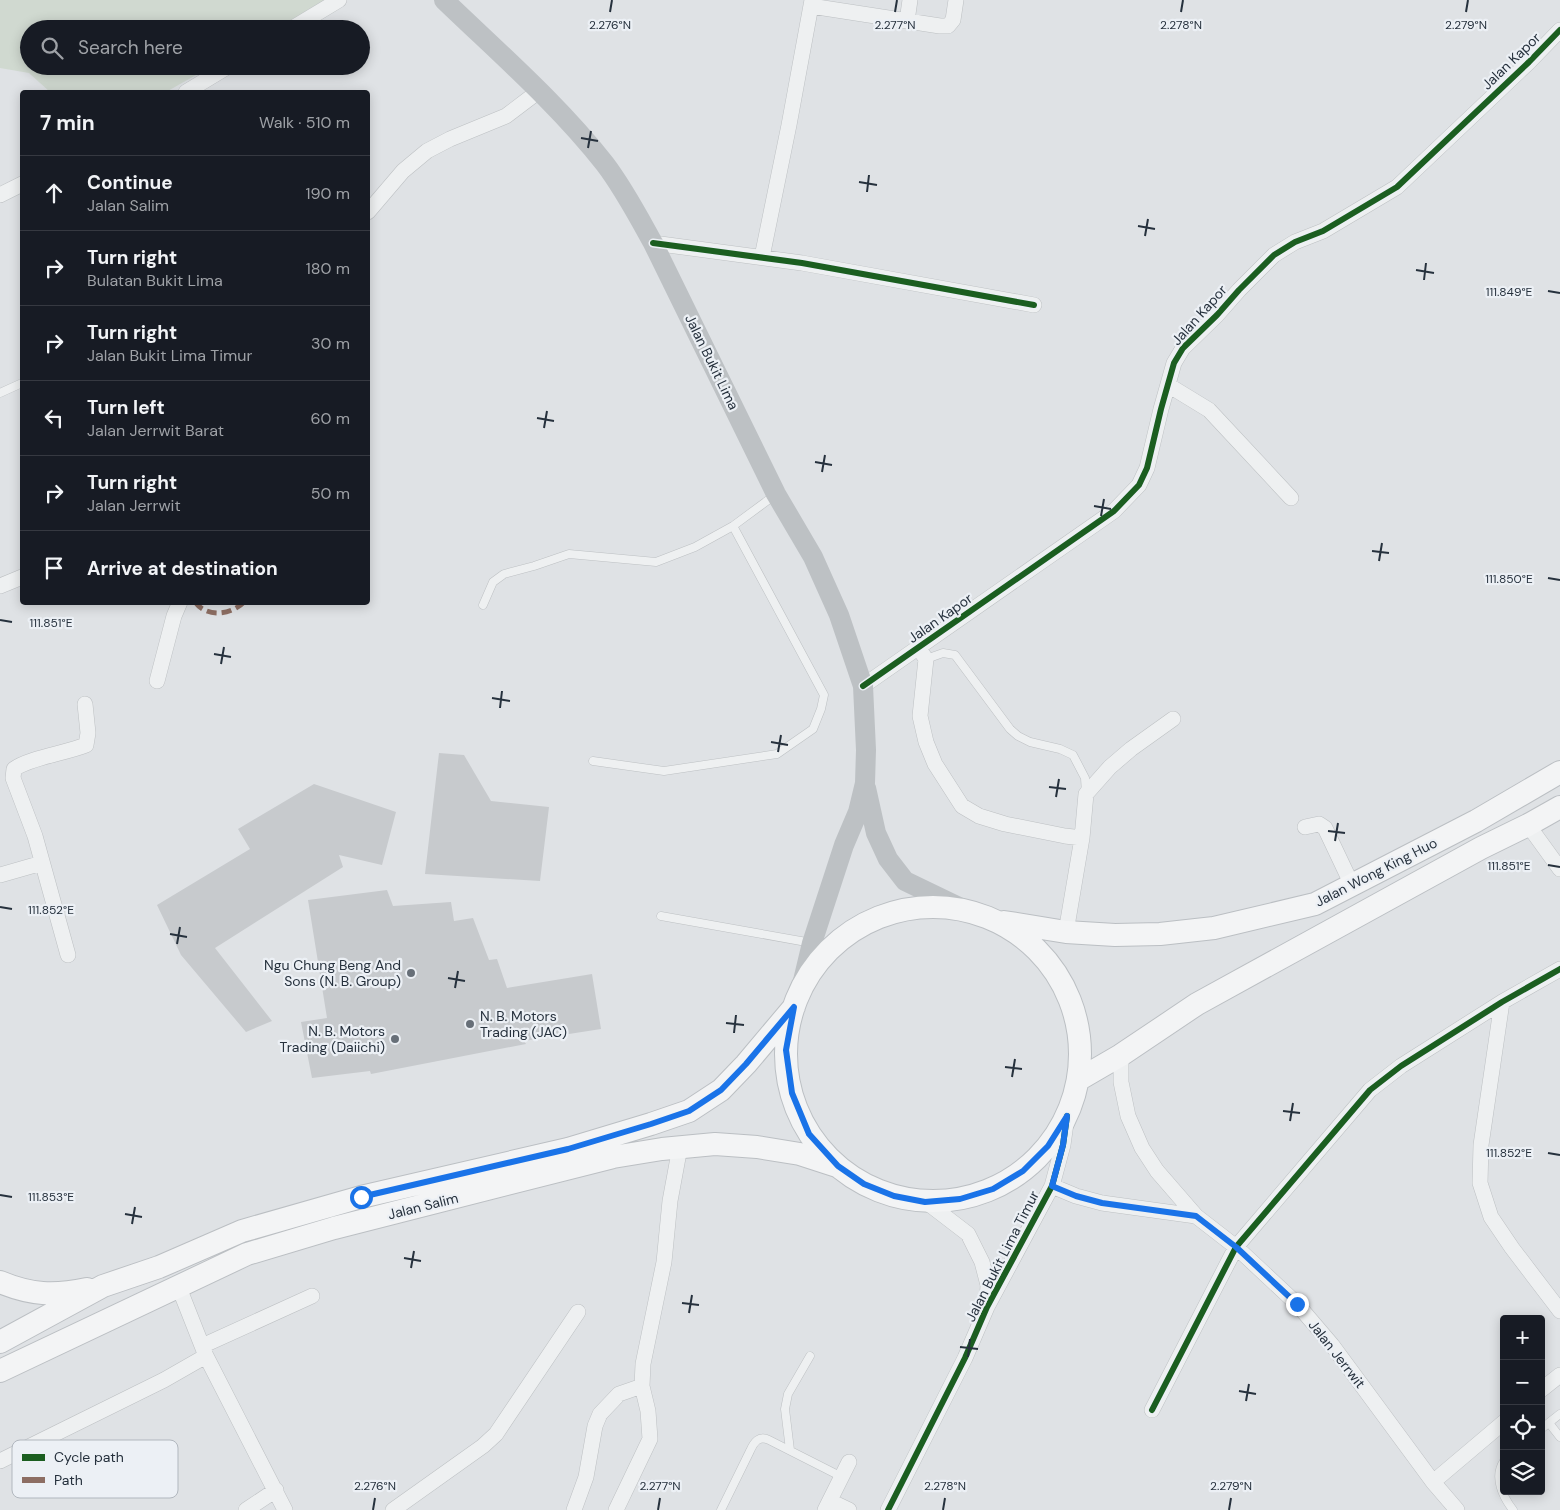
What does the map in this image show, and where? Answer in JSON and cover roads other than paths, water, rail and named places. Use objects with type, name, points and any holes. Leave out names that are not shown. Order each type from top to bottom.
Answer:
[{"type":"main road","name":"Jalan Bukit Lima","points":[[444,0],[574,127],[605,165],[631,202],[776,494],[816,566],[839,615],[863,686],[866,750],[865,783]]},
{"type":"main road","name":"Jalan Wong King Huo","points":[[998,921],[1066,932],[1115,935],[1160,934],[1214,928],[1267,917],[1315,904],[1476,821],[1560,772]]},
{"type":"main road","points":[[865,783],[876,833],[888,859],[905,880],[961,908]]},
{"type":"main road","points":[[865,783],[858,812],[844,845],[812,943],[786,1050],[792,1093],[809,1134],[838,1166],[864,1184],[894,1196],[925,1202],[960,1199],[993,1189],[1023,1171],[1048,1146],[1067,1116],[1078,1080],[1079,1033],[1064,987],[1036,948],[998,921]]},
{"type":"main road","name":"Jalan Wong King Huo","points":[[1078,1080],[1121,1055],[1196,1004],[1560,806]]},
{"type":"main road","name":"Jalan Salim","points":[[0,1342],[103,1286],[159,1267],[242,1231],[361,1197],[568,1149],[689,1111],[721,1090],[746,1064],[798,998],[822,957],[851,932],[885,914],[923,906],[961,908],[998,921]]},
{"type":"main road","name":"Jalan Salim","points":[[0,1371],[178,1285],[247,1254],[334,1228],[614,1157],[715,1144],[757,1146],[800,1154],[838,1166]]},
{"type":"main road","points":[[0,1282],[14,1288],[40,1294],[69,1292],[103,1286]]},
{"type":"street","points":[[307,20],[339,0]]},
{"type":"street","points":[[907,21],[910,0]]},
{"type":"street","points":[[762,257],[812,3],[907,21],[948,26],[953,20],[956,0]]},
{"type":"street","name":"Jalan Kapor","points":[[863,686],[922,654],[1114,511],[1140,485],[1147,468],[1174,363],[1183,348],[1274,255],[1295,242],[1323,231],[1397,187],[1529,62],[1560,30]]},
{"type":"street","points":[[189,90],[214,75]]},
{"type":"street","points":[[370,210],[403,171],[427,151],[506,116],[539,91]]},
{"type":"street","points":[[0,195],[20,185]]},
{"type":"street","points":[[653,243],[762,257],[1034,305]]},
{"type":"street","points":[[1168,385],[1209,410],[1291,498]]},
{"type":"street","points":[[0,586],[20,578]]},
{"type":"street","points":[[157,681],[174,616],[179,605]]},
{"type":"street","points":[[922,654],[920,716],[926,742],[935,764],[962,806],[979,816],[1005,824],[1082,838]]},
{"type":"street","points":[[68,955],[35,836],[13,778],[14,769],[21,764],[86,746],[88,733],[85,704]]},
{"type":"street","points":[[1066,932],[1082,838],[1086,794],[1110,767],[1130,749],[1173,719]]},
{"type":"street","points":[[1305,827],[1320,824],[1325,828],[1352,885]]},
{"type":"street","points":[[1528,824],[1560,869]]},
{"type":"street","points":[[0,876],[42,862]]},
{"type":"street","points":[[1152,1410],[1236,1247],[1370,1090],[1401,1066],[1502,1002],[1560,969]]},
{"type":"street","points":[[1502,1002],[1481,1145],[1480,1183],[1491,1217],[1560,1311]]},
{"type":"street","name":"Jalan Jerrwit","points":[[1121,1055],[1121,1082],[1128,1116],[1142,1148],[1158,1172],[1196,1216],[1236,1247],[1297,1304],[1332,1345],[1433,1482],[1457,1510]]},
{"type":"street","name":"Jalan Bukit Lima Timur","points":[[888,1510],[965,1358],[987,1307],[1052,1186],[1063,1145],[1067,1116]]},
{"type":"street","points":[[616,1510],[650,1439],[648,1410],[642,1386],[643,1364],[664,1262],[670,1200],[680,1147]]},
{"type":"street","points":[[1052,1186],[1076,1196],[1102,1203],[1196,1216]]},
{"type":"street","name":"Jalan Bukit Lima Timur","points":[[925,1202],[968,1234],[982,1262],[988,1285],[987,1307]]},
{"type":"street","points":[[178,1285],[204,1351],[285,1510]]},
{"type":"street","points":[[43,1440],[164,1380],[204,1351],[312,1296]]},
{"type":"street","points":[[393,1510],[483,1446],[496,1434],[578,1312]]},
{"type":"street","points":[[1545,1387],[1560,1375]]},
{"type":"street","points":[[574,1510],[586,1477],[595,1426],[600,1414],[619,1394],[642,1386]]},
{"type":"street","points":[[1433,1482],[1500,1425]]},
{"type":"street","points":[[0,1461],[12,1455]]},
{"type":"street","points":[[849,1462],[827,1505],[850,1510]]},
{"type":"street","points":[[246,1510],[276,1490]]},
{"type":"lane","points":[[0,393],[20,384]]},
{"type":"lane","points":[[483,605],[493,582],[504,574],[569,554],[656,562],[695,547],[733,526],[776,494]]},
{"type":"lane","points":[[593,761],[664,771],[761,758],[777,754],[813,729],[824,695],[733,526]]},
{"type":"lane","points":[[922,654],[955,655],[1014,732],[1030,742],[1060,749],[1073,755],[1085,778],[1086,794]]},
{"type":"lane","points":[[661,916],[812,943]]},
{"type":"lane","points":[[790,1450],[785,1409],[788,1394],[810,1356]]},
{"type":"lane","points":[[1545,1426],[1560,1414]]},
{"type":"lane","points":[[1549,1423],[1560,1437]]},
{"type":"lane","points":[[721,1510],[750,1450],[756,1442],[764,1437],[842,1477]]},
{"type":"lane","points":[[1500,1466],[1500,1482]]},
{"type":"lane","points":[[1504,1495],[1513,1510]]},
{"type":"place","name":"Ngu Chung Beng And Sons (N. B. Group)","points":[[411,973]]},
{"type":"place","name":"N. B. Motors Trading (JAC)","points":[[470,1024]]},
{"type":"place","name":"N. B. Motors Trading (Daiichi)","points":[[395,1039]]}]
